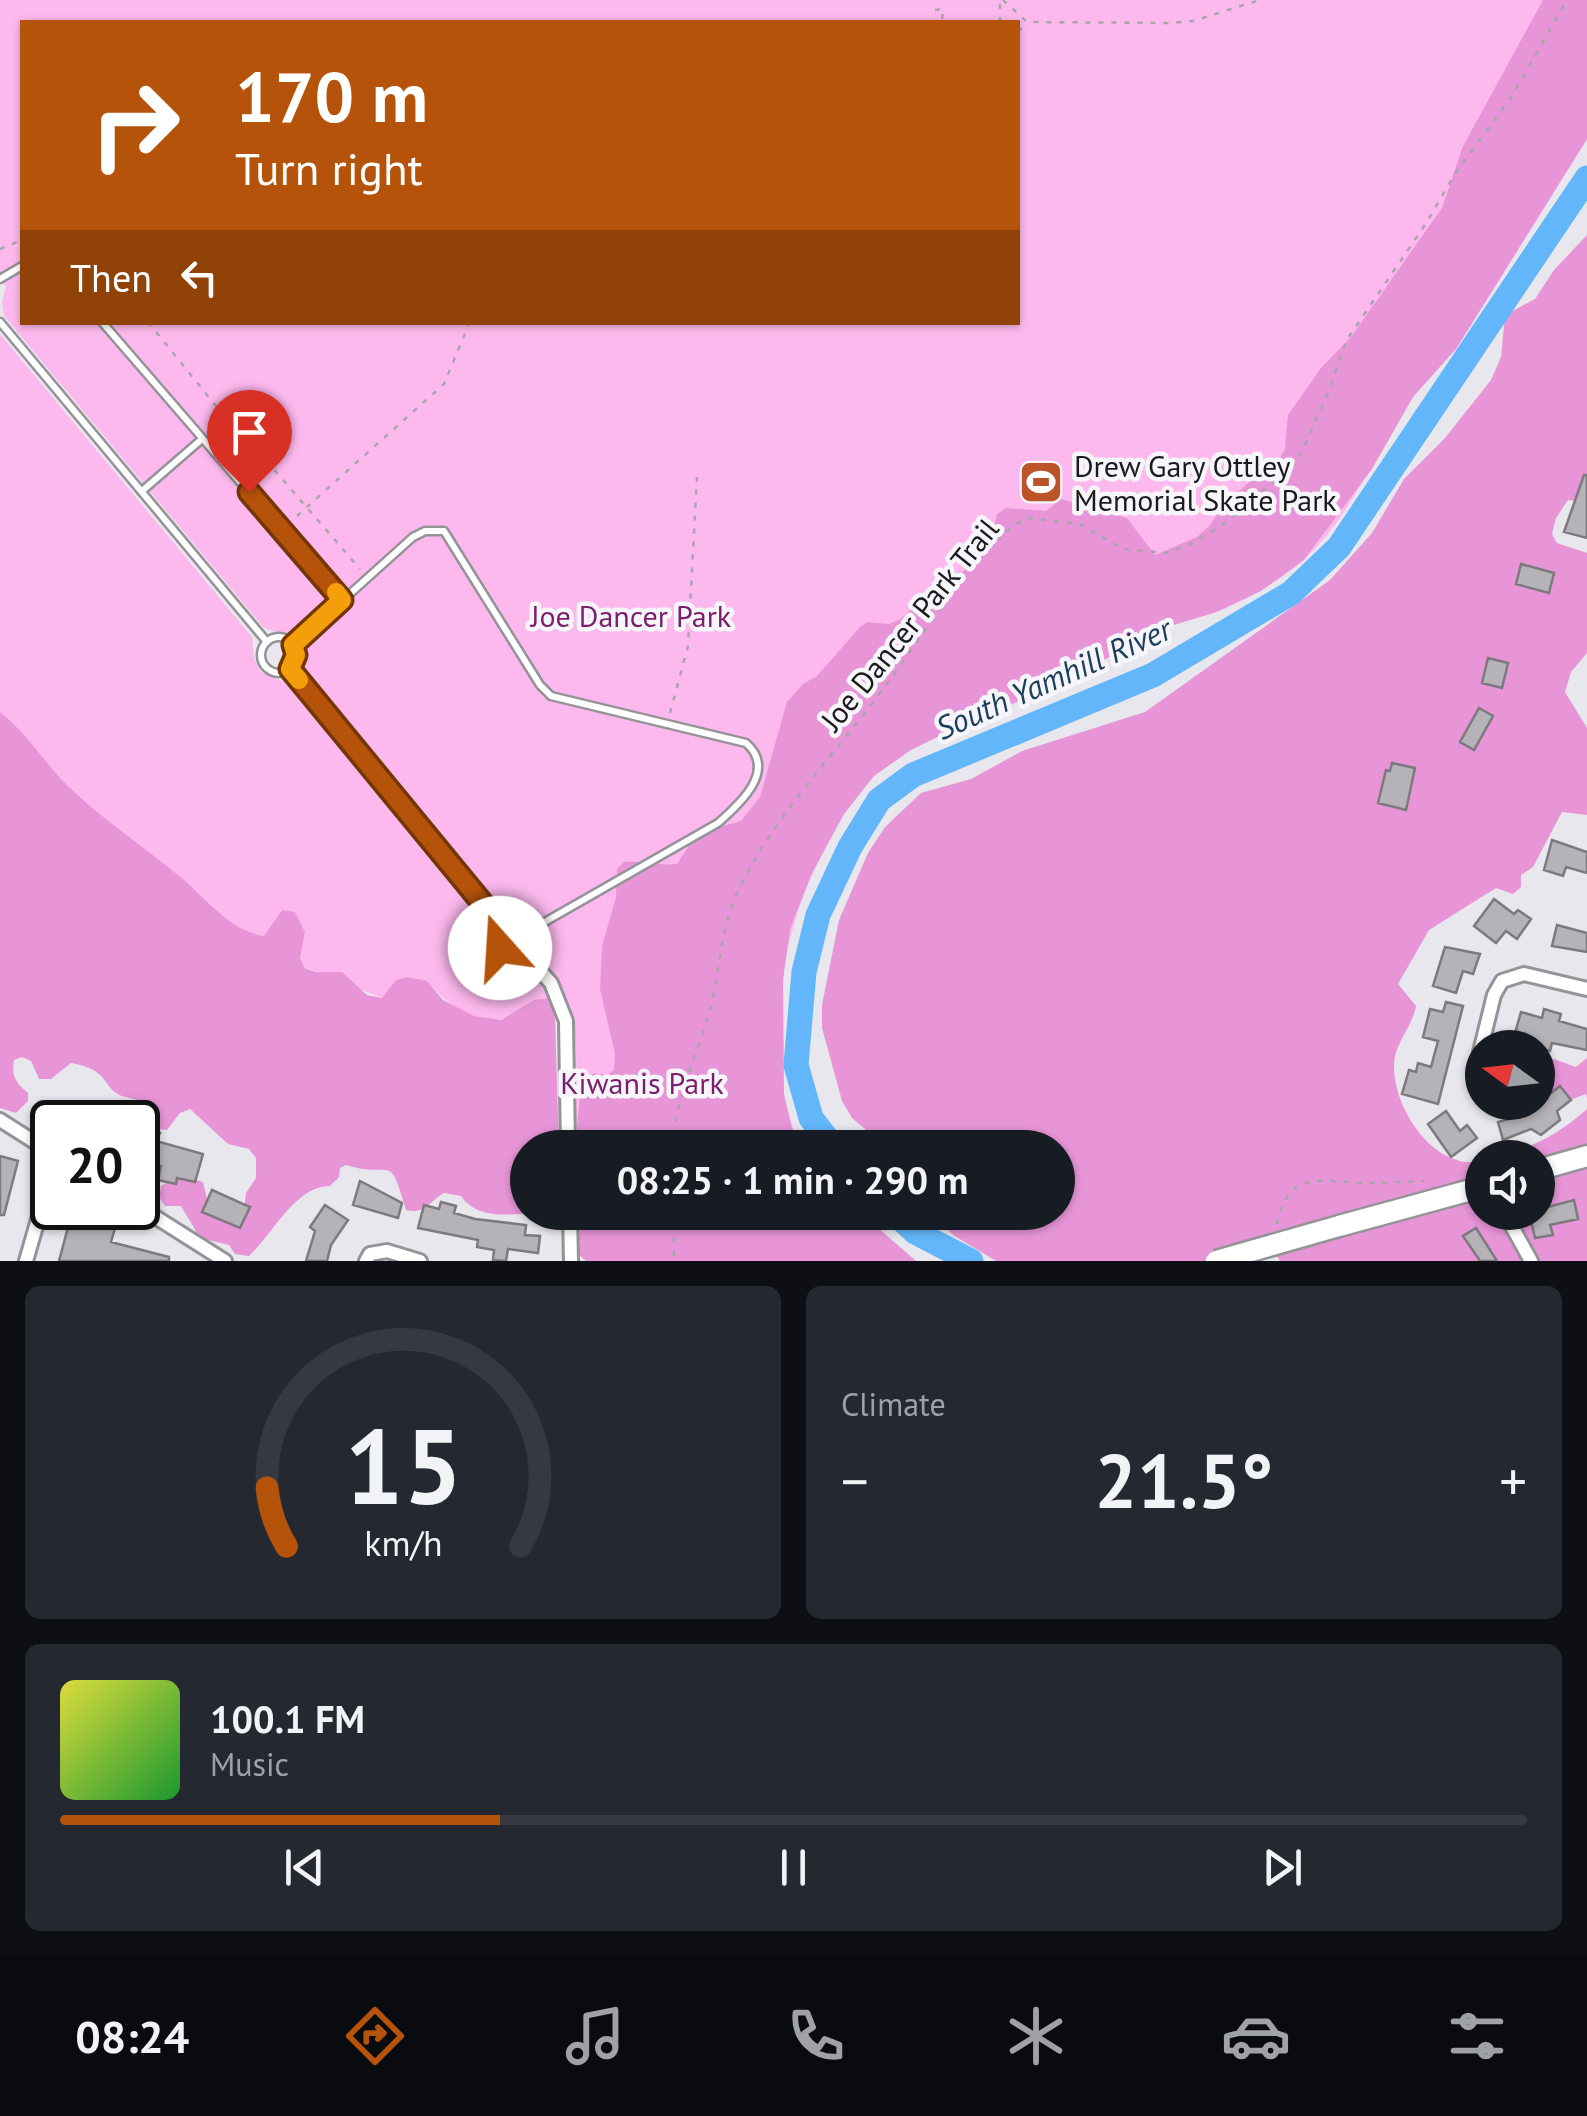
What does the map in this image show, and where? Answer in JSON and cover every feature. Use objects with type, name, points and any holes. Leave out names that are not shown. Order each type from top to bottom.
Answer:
[{"type":"main road","points":[[1555,1165],[1587,1156]]},
{"type":"main road","points":[[1216,1261],[1465,1192]]},
{"type":"street","points":[[524,953],[551,983],[566,1021],[568,1130]]},
{"type":"street","points":[[1485,1030],[1494,995],[1502,981],[1524,974],[1587,989]]},
{"type":"street","points":[[0,1120],[30,1139]]},
{"type":"street","points":[[160,1223],[202,1255],[224,1261]]},
{"type":"street","points":[[26,1261],[35,1230]]},
{"type":"street","points":[[570,1230],[571,1261]]},
{"type":"street","points":[[1514,1230],[1531,1261]]},
{"type":"street","points":[[368,1257],[387,1252],[420,1261]]},
{"type":"lane","points":[[0,322],[268,642]]},
{"type":"lane","points":[[105,325],[342,600]]},
{"type":"lane","points":[[142,491],[202,439]]},
{"type":"lane","points":[[293,645],[413,537],[425,531],[444,532],[540,685],[552,696],[746,743],[758,753],[760,767],[752,786],[718,823],[530,931]]},
{"type":"lane","points":[[278,638],[293,645],[296,655],[290,669],[274,672],[265,667],[262,651],[268,642],[278,638]]},
{"type":"lane","points":[[290,669],[502,927]]},
{"type":"lane","points":[[517,922],[530,931],[531,941],[524,953],[508,955],[500,948],[498,937],[502,927],[517,922]]},
{"type":"path","points":[[1001,0],[1027,22],[1182,22],[1260,0]]},
{"type":"path","name":"Joe Dancer Park Trail","points":[[675,1130],[677,1108],[714,992],[718,951],[741,884],[802,786],[881,692],[933,617],[1002,536],[1026,518],[1080,524],[1123,549],[1166,553],[1222,526],[1297,462],[1346,340],[1425,225],[1456,172],[1512,96],[1567,0]]},
{"type":"path","points":[[935,10],[942,9],[942,20]]},
{"type":"path","points":[[1020,30],[1027,22]]},
{"type":"path","points":[[150,325],[218,409],[367,578]]},
{"type":"path","points":[[297,516],[444,384],[469,325]]},
{"type":"path","points":[[248,459],[258,450]]},
{"type":"path","points":[[666,725],[688,646],[697,477]]},
{"type":"path","points":[[1276,1228],[1280,1207],[1294,1188],[1313,1178],[1362,1183],[1424,1182]]},
{"type":"path","points":[[673,1230],[674,1261]]},
{"type":"green space","name":"Joe Dancer Park","points":[[0,0],[1587,0],[1587,139],[1456,349],[1414,396],[1344,513],[1324,539],[1282,577],[1239,602],[1159,630],[1059,684],[919,746],[876,774],[854,799],[805,892],[784,969],[780,1060],[794,1130],[575,1130],[573,1021],[566,997],[543,960],[540,941],[544,931],[535,917],[517,918],[499,910],[305,677],[300,660],[305,644],[295,632],[281,634],[263,627],[4,316],[2,301],[6,287],[0,279]]},
{"type":"green space","name":"Kiwanis Park","points":[[1543,0],[1587,0],[1587,139],[1456,349],[1413,397],[1372,469],[1304,560],[1261,591],[1216,612],[1161,629],[1058,685],[911,750],[874,776],[844,814],[811,875],[790,929],[783,980],[784,1095],[793,1130],[577,1130],[581,1085],[594,1073],[607,1075],[614,1070],[615,1054],[600,989],[602,946],[616,897],[617,869],[624,862],[677,864],[697,833],[741,821],[760,797],[787,702],[867,622],[889,624],[901,619],[922,598],[953,586],[971,561],[990,547],[997,514],[1006,508],[1046,511],[1061,499],[1127,518],[1155,555],[1197,537],[1225,503],[1261,472],[1275,466],[1285,449],[1288,415],[1321,368],[1351,337],[1442,208],[1463,146]]},
{"type":"green space","points":[[1587,235],[1587,502],[1568,500],[1556,518],[1552,534],[1557,543],[1587,553],[1587,653],[1571,672],[1565,692],[1587,728],[1587,815],[1562,812],[1533,867],[1521,875],[1521,887],[1513,894],[1496,888],[1429,930],[1398,984],[1416,1006],[1395,1056],[1394,1074],[1398,1093],[1417,1130],[1447,1156],[1465,1162],[1465,1230],[1555,1230],[1555,1140],[1543,1140],[1587,1109],[1587,1261],[1280,1261],[1277,1256],[1251,1261],[996,1261],[948,1230],[1075,1230],[1075,1130],[866,1130],[852,1118],[842,1101],[822,1028],[822,1005],[839,920],[868,853],[885,827],[921,793],[971,779],[1022,751],[1145,712],[1330,580],[1372,533],[1404,479],[1445,438],[1491,380],[1501,357],[1505,315],[1535,299],[1554,270]]},
{"type":"green space","points":[[0,334],[252,637],[254,658],[261,672],[291,685],[486,916],[494,952],[501,960],[533,973],[550,998],[505,1018],[483,1019],[461,1011],[427,981],[391,989],[382,998],[305,967],[300,958],[305,932],[295,912],[282,911],[264,936],[230,921],[82,799],[0,712]]},
{"type":"green space","points":[[0,712],[82,799],[230,921],[264,936],[282,910],[295,912],[305,932],[300,958],[305,968],[342,972],[367,995],[382,998],[396,980],[407,977],[427,981],[443,1000],[474,1016],[501,1020],[534,1000],[550,998],[555,1019],[558,1130],[510,1130],[510,1214],[484,1212],[461,1196],[444,1193],[422,1209],[406,1210],[392,1173],[346,1165],[330,1186],[317,1188],[295,1202],[249,1256],[235,1254],[229,1245],[200,1238],[181,1206],[165,1206],[160,1198],[161,1186],[181,1178],[191,1179],[203,1182],[209,1207],[244,1211],[246,1193],[256,1178],[256,1158],[249,1149],[228,1144],[190,1109],[180,1113],[167,1130],[160,1129],[160,1100],[122,1096],[100,1074],[71,1063],[51,1079],[39,1079],[31,1061],[22,1057],[14,1060],[13,1070],[28,1093],[28,1101],[16,1113],[0,1108]]},
{"type":"green space","points":[[1587,1058],[1587,1099],[1586,1094],[1555,1107],[1555,1059],[1576,1067]]},
{"type":"green space","points":[[577,1230],[880,1230],[916,1261],[586,1261],[578,1254]]},
{"type":"building","points":[[1587,475],[1587,538],[1564,532]]},
{"type":"building","points":[[1521,564],[1554,573],[1549,593],[1516,584]]},
{"type":"building","points":[[1488,658],[1508,663],[1502,688],[1482,683]]},
{"type":"building","points":[[1479,708],[1493,716],[1474,750],[1460,742]]},
{"type":"building","points":[[1392,763],[1415,768],[1406,810],[1378,803],[1386,770],[1390,771]]},
{"type":"building","points":[[1552,840],[1587,852],[1587,873],[1566,867],[1563,876],[1544,870]]},
{"type":"building","points":[[1494,899],[1514,914],[1518,910],[1531,919],[1517,939],[1506,931],[1496,943],[1474,926]]},
{"type":"building","points":[[1557,925],[1587,933],[1587,952],[1552,946]]},
{"type":"building","points":[[1445,947],[1480,954],[1473,974],[1463,971],[1456,993],[1433,986]]},
{"type":"building","points":[[1446,1002],[1463,1006],[1438,1104],[1402,1094],[1409,1070],[1416,1072],[1418,1063],[1431,1067],[1438,1041],[1423,1037],[1430,1009],[1443,1012]]},
{"type":"building","points":[[1544,1009],[1561,1014],[1559,1021],[1587,1029],[1587,1050],[1555,1044],[1555,1030],[1516,1030],[1521,1012],[1542,1018]]},
{"type":"building","points":[[1560,1086],[1571,1100],[1557,1111],[1560,1120],[1541,1135],[1531,1129],[1503,1140],[1498,1122],[1555,1120],[1555,1090]]},
{"type":"building","points":[[1446,1111],[1460,1131],[1467,1125],[1477,1138],[1465,1140],[1465,1147],[1451,1157],[1428,1124]]},
{"type":"building","points":[[160,1142],[203,1154],[195,1182],[177,1178],[176,1184],[160,1180]]},
{"type":"building","points":[[0,1156],[18,1161],[4,1215],[0,1215]]},
{"type":"building","points":[[360,1181],[402,1203],[398,1218],[353,1205]]},
{"type":"building","points":[[212,1190],[250,1207],[240,1228],[202,1212]]},
{"type":"building","points":[[1574,1200],[1578,1219],[1555,1224],[1555,1205]]},
{"type":"building","points":[[441,1202],[456,1206],[454,1213],[510,1223],[510,1230],[526,1230],[525,1235],[540,1236],[538,1253],[508,1249],[506,1261],[493,1260],[494,1250],[477,1247],[478,1240],[418,1228],[424,1205],[439,1209]]},
{"type":"building","points":[[325,1205],[348,1220],[331,1245],[327,1261],[306,1261],[315,1231],[310,1227]]},
{"type":"building","points":[[67,1230],[114,1230],[111,1242],[169,1257],[169,1261],[59,1261]]},
{"type":"building","points":[[1477,1230],[1497,1261],[1480,1261],[1463,1236]]},
{"type":"building","points":[[1533,1230],[1552,1230],[1553,1235],[1535,1238]]},
{"type":"waterway","name":"South Yamhill River","points":[[820,1130],[811,1118],[796,1065],[804,972],[818,915],[850,847],[879,800],[913,775],[1153,675],[1291,593],[1339,547],[1587,178]]},
{"type":"waterway","name":"South Yamhill River","points":[[913,1230],[971,1261]]},
{"type":"slow traffic","points":[[299,680],[290,669],[296,660],[293,645],[342,600],[336,592]]},
{"type":"place","name":"Drew Gary Ottley Memorial Skate Park","points":[[1041,482]]},
{"type":"route","points":[[249,492],[342,600],[293,645],[296,660],[290,669],[502,927],[498,937],[500,948]]}]
